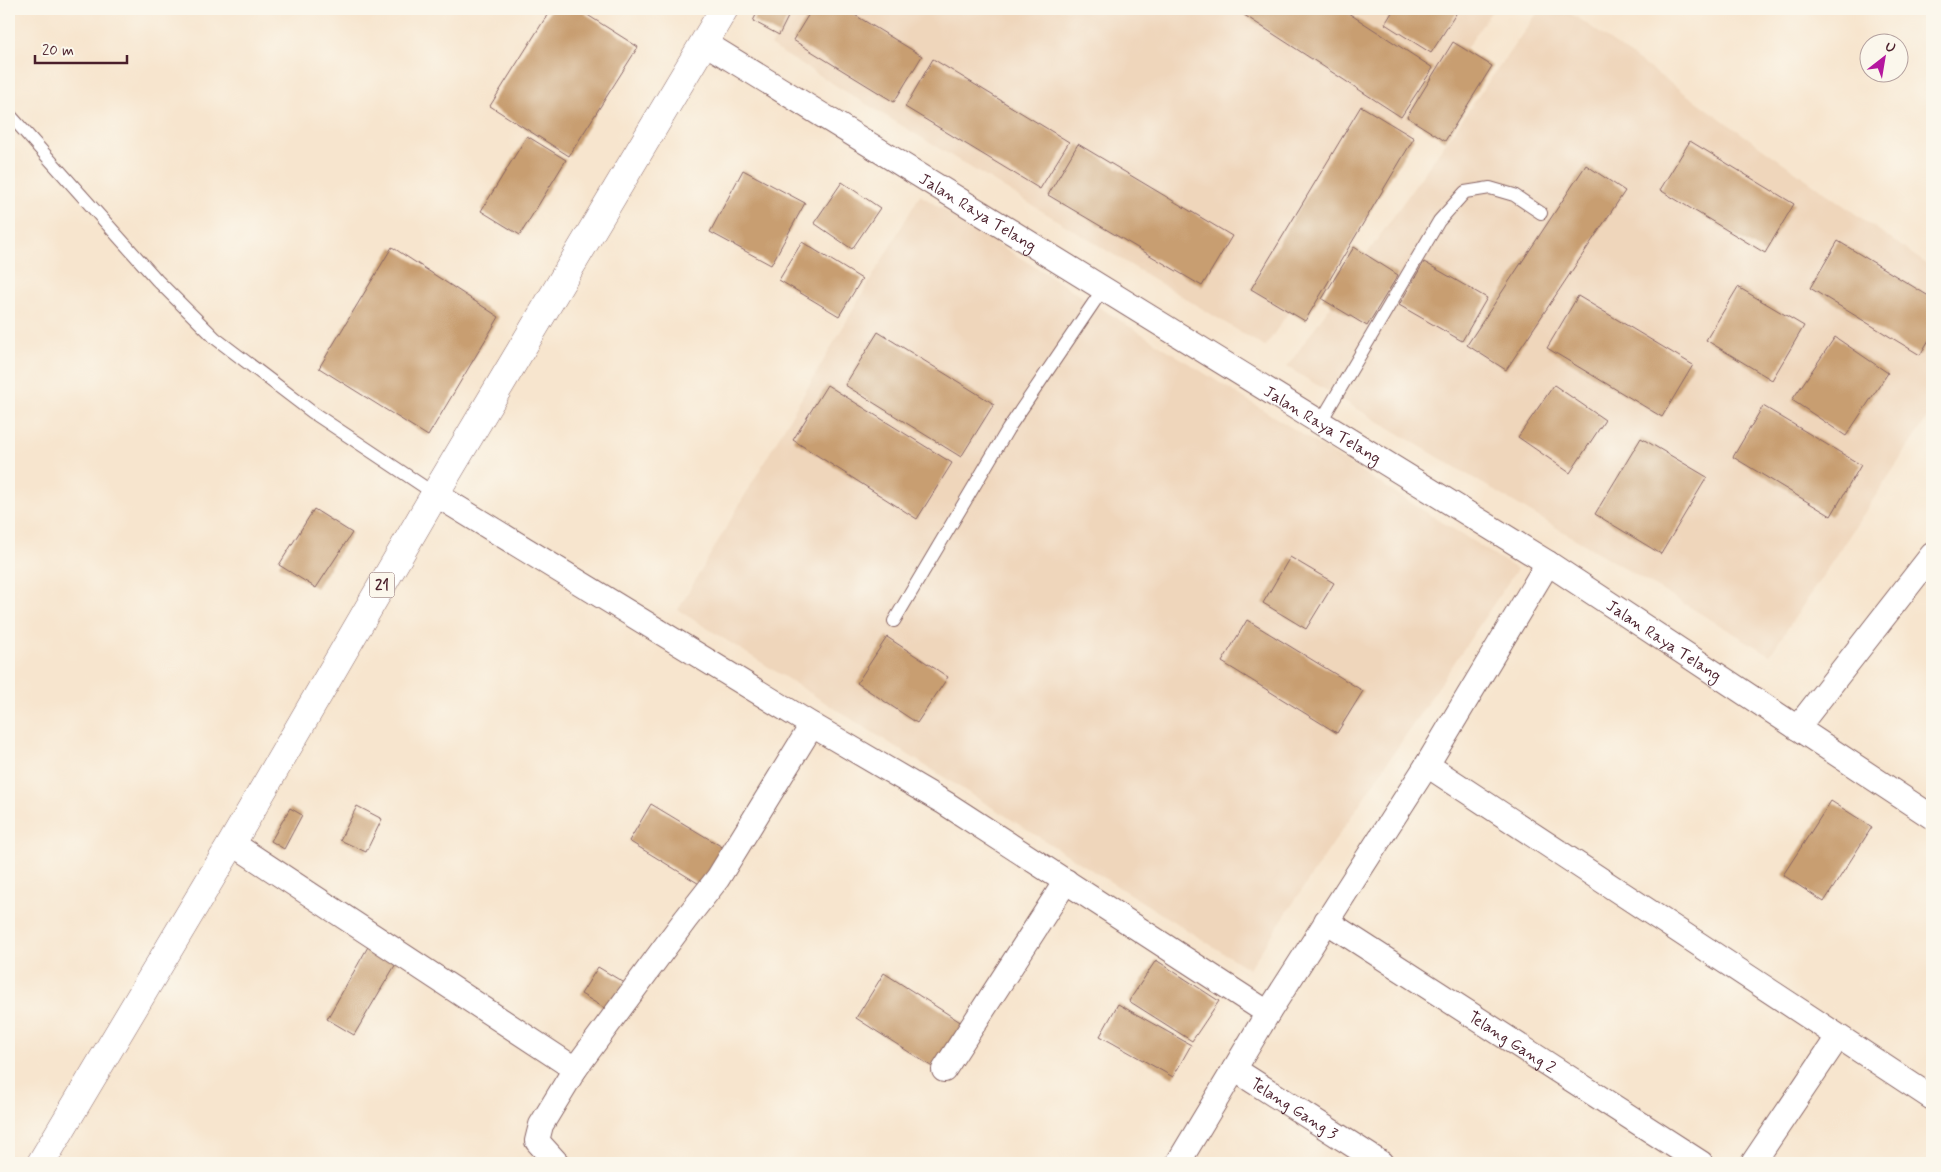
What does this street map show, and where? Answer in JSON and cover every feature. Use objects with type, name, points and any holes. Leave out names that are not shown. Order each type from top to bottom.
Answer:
[{"type":"highway","name":"21","points":[[41,1163],[232,843],[435,494],[705,44],[724,9]]},
{"type":"street","name":"Jalan Raya Telang","points":[[705,44],[1548,563],[1932,817]]},
{"type":"street","points":[[435,494],[812,725],[945,802],[1268,1013]]},
{"type":"street","points":[[1797,728],[1932,555]]},
{"type":"street","points":[[1178,1163],[1268,1013],[1427,765],[1548,563]]},
{"type":"street","points":[[558,1163],[537,1142],[541,1124],[575,1069],[718,878],[812,725]]},
{"type":"street","points":[[1427,765],[1932,1098]]},
{"type":"street","points":[[232,843],[575,1069]]},
{"type":"street","points":[[944,1070],[1066,881]]},
{"type":"street","name":"Telang Gang 2","points":[[1326,921],[1701,1163]]},
{"type":"street","points":[[1754,1163],[1838,1037]]},
{"type":"street","name":"Telang Gang 3","points":[[1234,1070],[1381,1163]]},
{"type":"lane","points":[[9,114],[157,280],[214,338],[312,412],[435,494]]},
{"type":"lane","points":[[1320,423],[1439,222],[1465,192],[1490,188],[1514,195],[1541,213]]},
{"type":"lane","points":[[894,621],[1008,430],[1103,290]]},
{"type":"shaded area","points":[[791,9],[1493,9],[1265,347],[771,46]]},
{"type":"shaded area","points":[[1540,9],[1564,9],[1584,22],[1932,268],[1932,411],[1770,655],[1287,367]]},
{"type":"shaded area","points":[[920,195],[1517,569],[1249,969],[678,610]]},
{"type":"building","points":[[551,9],[578,9],[638,47],[569,156],[490,106]]},
{"type":"building","points":[[759,9],[792,9],[779,35],[753,21]]},
{"type":"building","points":[[812,9],[845,9],[922,56],[894,102],[793,40]]},
{"type":"building","points":[[1235,9],[1342,9],[1433,68],[1401,117]]},
{"type":"building","points":[[1394,9],[1459,9],[1431,53],[1385,24]]},
{"type":"building","points":[[1453,42],[1492,66],[1445,141],[1407,117]]},
{"type":"building","points":[[933,59],[1069,142],[1040,189],[905,107]]},
{"type":"building","points":[[1361,106],[1414,138],[1305,321],[1251,289]]},
{"type":"building","points":[[527,136],[566,160],[520,235],[481,211]]},
{"type":"building","points":[[1690,141],[1794,204],[1765,253],[1660,190]]},
{"type":"building","points":[[1078,144],[1232,236],[1202,286],[1048,195]]},
{"type":"building","points":[[1586,165],[1625,191],[1506,370],[1467,345]]},
{"type":"building","points":[[743,170],[805,203],[771,265],[710,232]]},
{"type":"building","points":[[842,182],[880,208],[852,249],[814,223]]},
{"type":"building","points":[[1838,241],[1932,298],[1932,335],[1920,355],[1810,288]]},
{"type":"building","points":[[802,242],[862,279],[839,316],[779,280]]},
{"type":"building","points":[[392,247],[499,317],[428,436],[319,368]]},
{"type":"building","points":[[1354,247],[1398,275],[1367,326],[1322,299]]},
{"type":"building","points":[[1424,262],[1487,298],[1462,341],[1399,305]]},
{"type":"building","points":[[1738,287],[1804,326],[1772,380],[1706,340]]},
{"type":"building","points":[[1578,296],[1693,365],[1662,417],[1547,348]]},
{"type":"building","points":[[878,332],[994,404],[961,457],[845,385]]},
{"type":"building","points":[[1835,337],[1888,373],[1846,436],[1792,400]]},
{"type":"building","points":[[827,385],[952,463],[917,519],[793,440]]},
{"type":"building","points":[[1554,385],[1605,420],[1570,473],[1518,437]]},
{"type":"building","points":[[1763,406],[1861,465],[1831,516],[1733,457]]},
{"type":"building","points":[[1641,438],[1707,477],[1661,554],[1595,514]]},
{"type":"building","points":[[314,509],[352,533],[316,588],[279,565]]},
{"type":"building","points":[[1290,557],[1334,583],[1306,629],[1263,603]]},
{"type":"building","points":[[1247,620],[1363,691],[1337,733],[1222,662]]},
{"type":"building","points":[[887,637],[948,677],[917,723],[857,683]]},
{"type":"building","points":[[1831,801],[1872,827],[1824,902],[1783,875]]},
{"type":"building","points":[[651,804],[724,848],[701,885],[629,841]]},
{"type":"building","points":[[357,806],[382,819],[366,852],[340,840]]},
{"type":"building","points":[[290,808],[302,815],[284,849],[271,841]]},
{"type":"building","points":[[369,945],[397,962],[354,1035],[327,1019]]},
{"type":"building","points":[[1156,960],[1219,1001],[1192,1041],[1129,1001]]},
{"type":"building","points":[[598,967],[628,985],[611,1012],[581,994]]},
{"type":"building","points":[[884,973],[965,1025],[937,1070],[856,1018]]},
{"type":"building","points":[[1118,1004],[1191,1045],[1173,1077],[1100,1036]]}]
